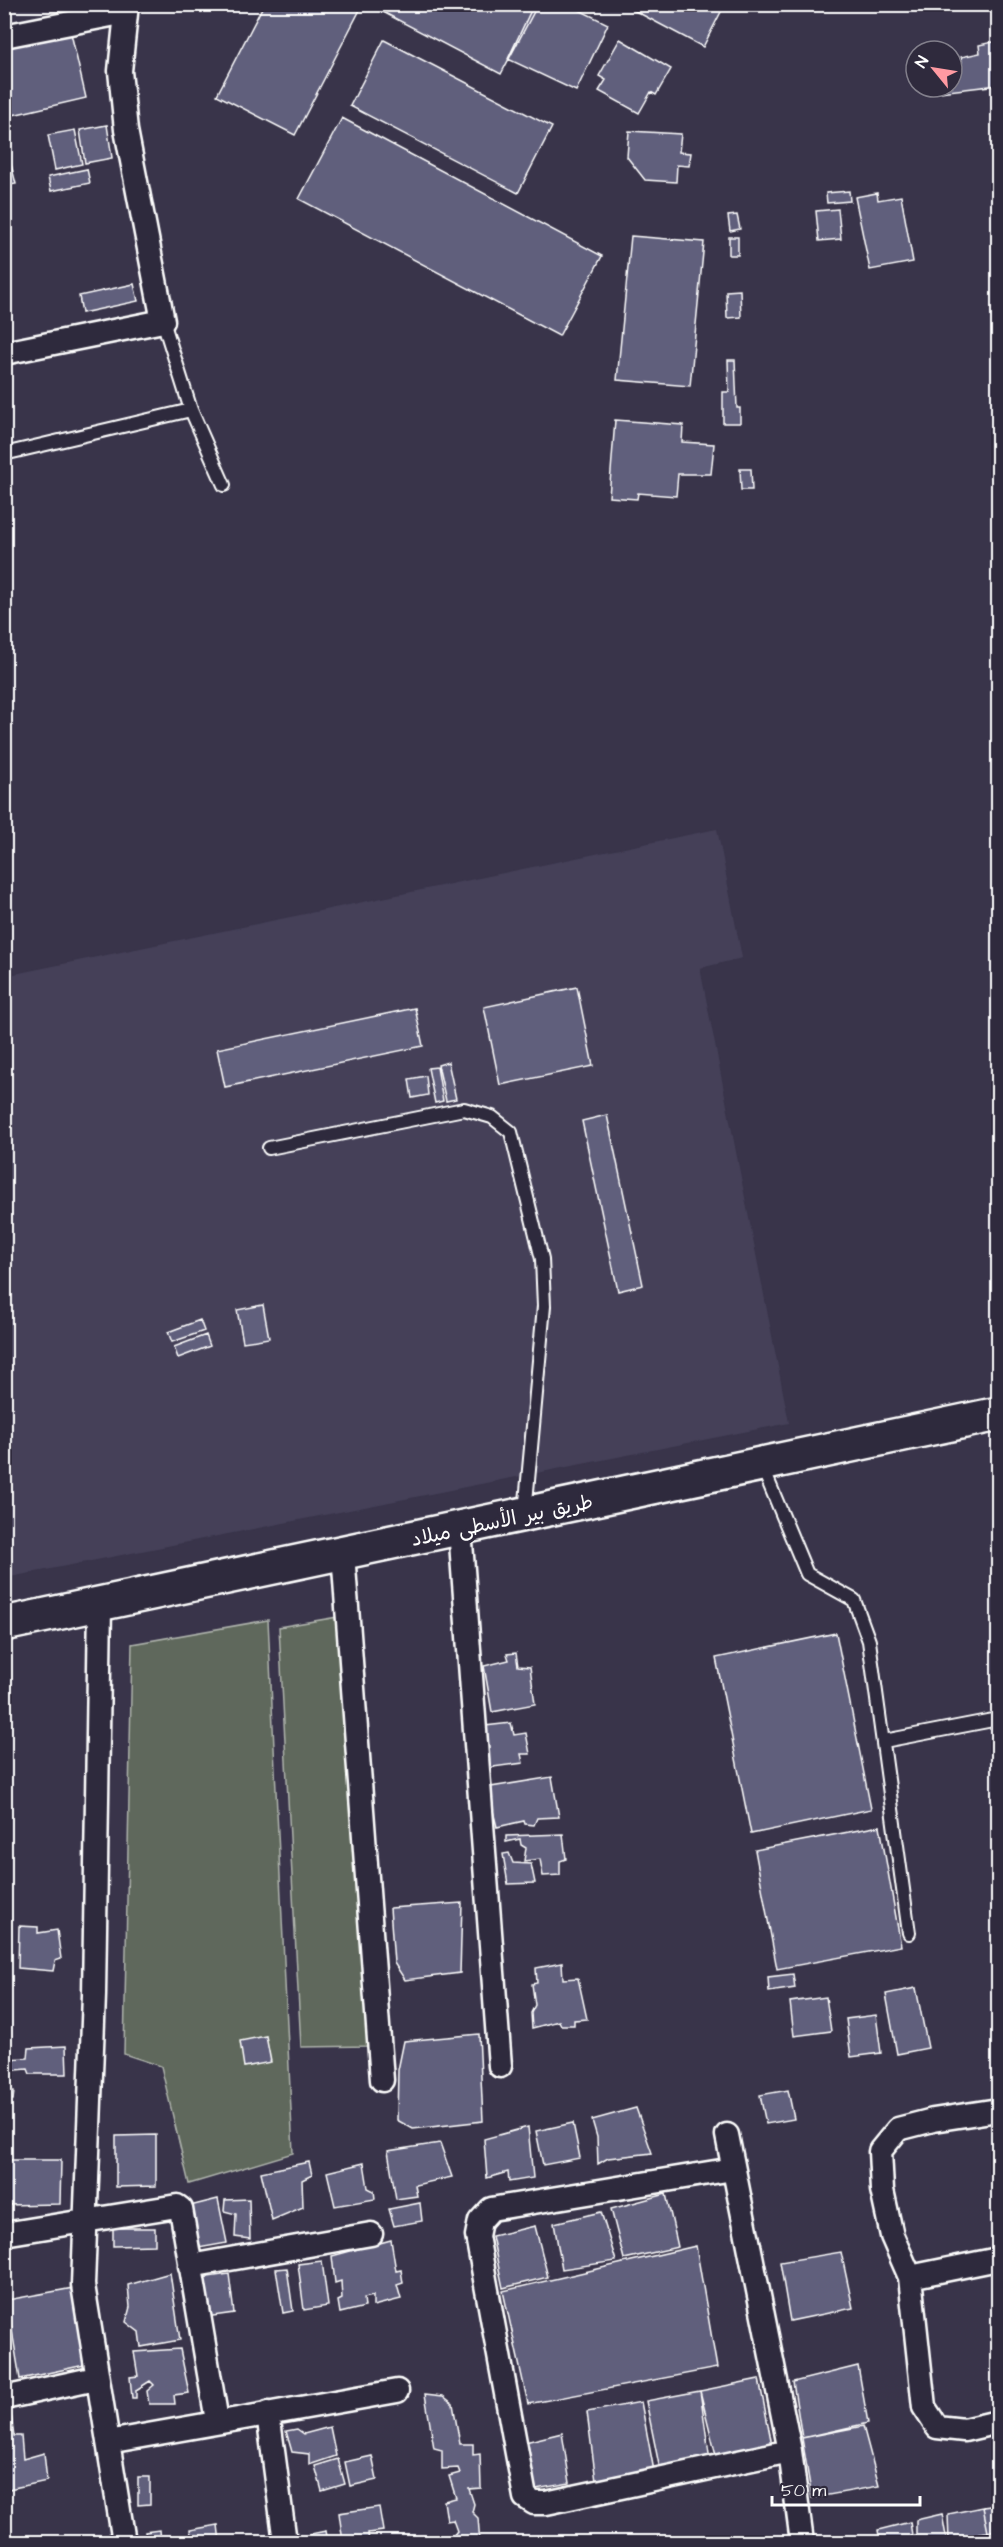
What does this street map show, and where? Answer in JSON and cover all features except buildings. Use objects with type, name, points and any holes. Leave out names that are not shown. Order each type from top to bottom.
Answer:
[{"type":"main road","name":"طريق بير الأسطى ميلاد","points":[[4,1624],[762,1466],[999,1414]]},
{"type":"street","points":[[4,36],[127,8],[120,71],[126,130],[163,321],[4,353]]},
{"type":"street","points":[[460,1529],[500,2066]]},
{"type":"street","points":[[343,1553],[382,2080]]},
{"type":"street","points":[[100,1604],[94,1995],[83,2285],[96,2378],[124,2542]]},
{"type":"street","points":[[999,2110],[933,2120],[898,2130],[880,2151],[882,2190],[892,2236],[910,2277],[924,2407],[937,2427],[964,2430],[999,2422]]},
{"type":"street","points":[[727,2135],[790,2451],[802,2542]]},
{"type":"street","points":[[733,2169],[491,2210],[480,2220],[477,2236],[525,2497],[534,2504],[546,2503],[790,2451]]},
{"type":"street","points":[[4,2234],[174,2204],[181,2209],[217,2421]]},
{"type":"street","points":[[190,2266],[370,2234]]},
{"type":"street","points":[[910,2277],[999,2259]]},
{"type":"street","points":[[4,2398],[96,2378]]},
{"type":"street","points":[[108,2442],[397,2391]]},
{"type":"street","points":[[268,2413],[285,2542]]},
{"type":"lane","points":[[163,321],[191,410],[224,485]]},
{"type":"lane","points":[[4,454],[191,410]]},
{"type":"lane","points":[[269,1148],[464,1109],[492,1117],[511,1132],[542,1258],[544,1306],[525,1514]]},
{"type":"lane","points":[[762,1466],[807,1574],[854,1600],[869,1641],[909,1933]]},
{"type":"lane","points":[[884,1741],[999,1719]]},
{"type":"shaded area","points":[[717,829],[742,958],[700,968],[789,1423],[5,1578],[5,976]]},
{"type":"green space","points":[[344,1616],[370,2046],[301,2047],[279,1627]]},
{"type":"green space","points":[[268,1620],[293,2153],[189,2184],[161,2066],[124,2054],[132,1644]]}]
